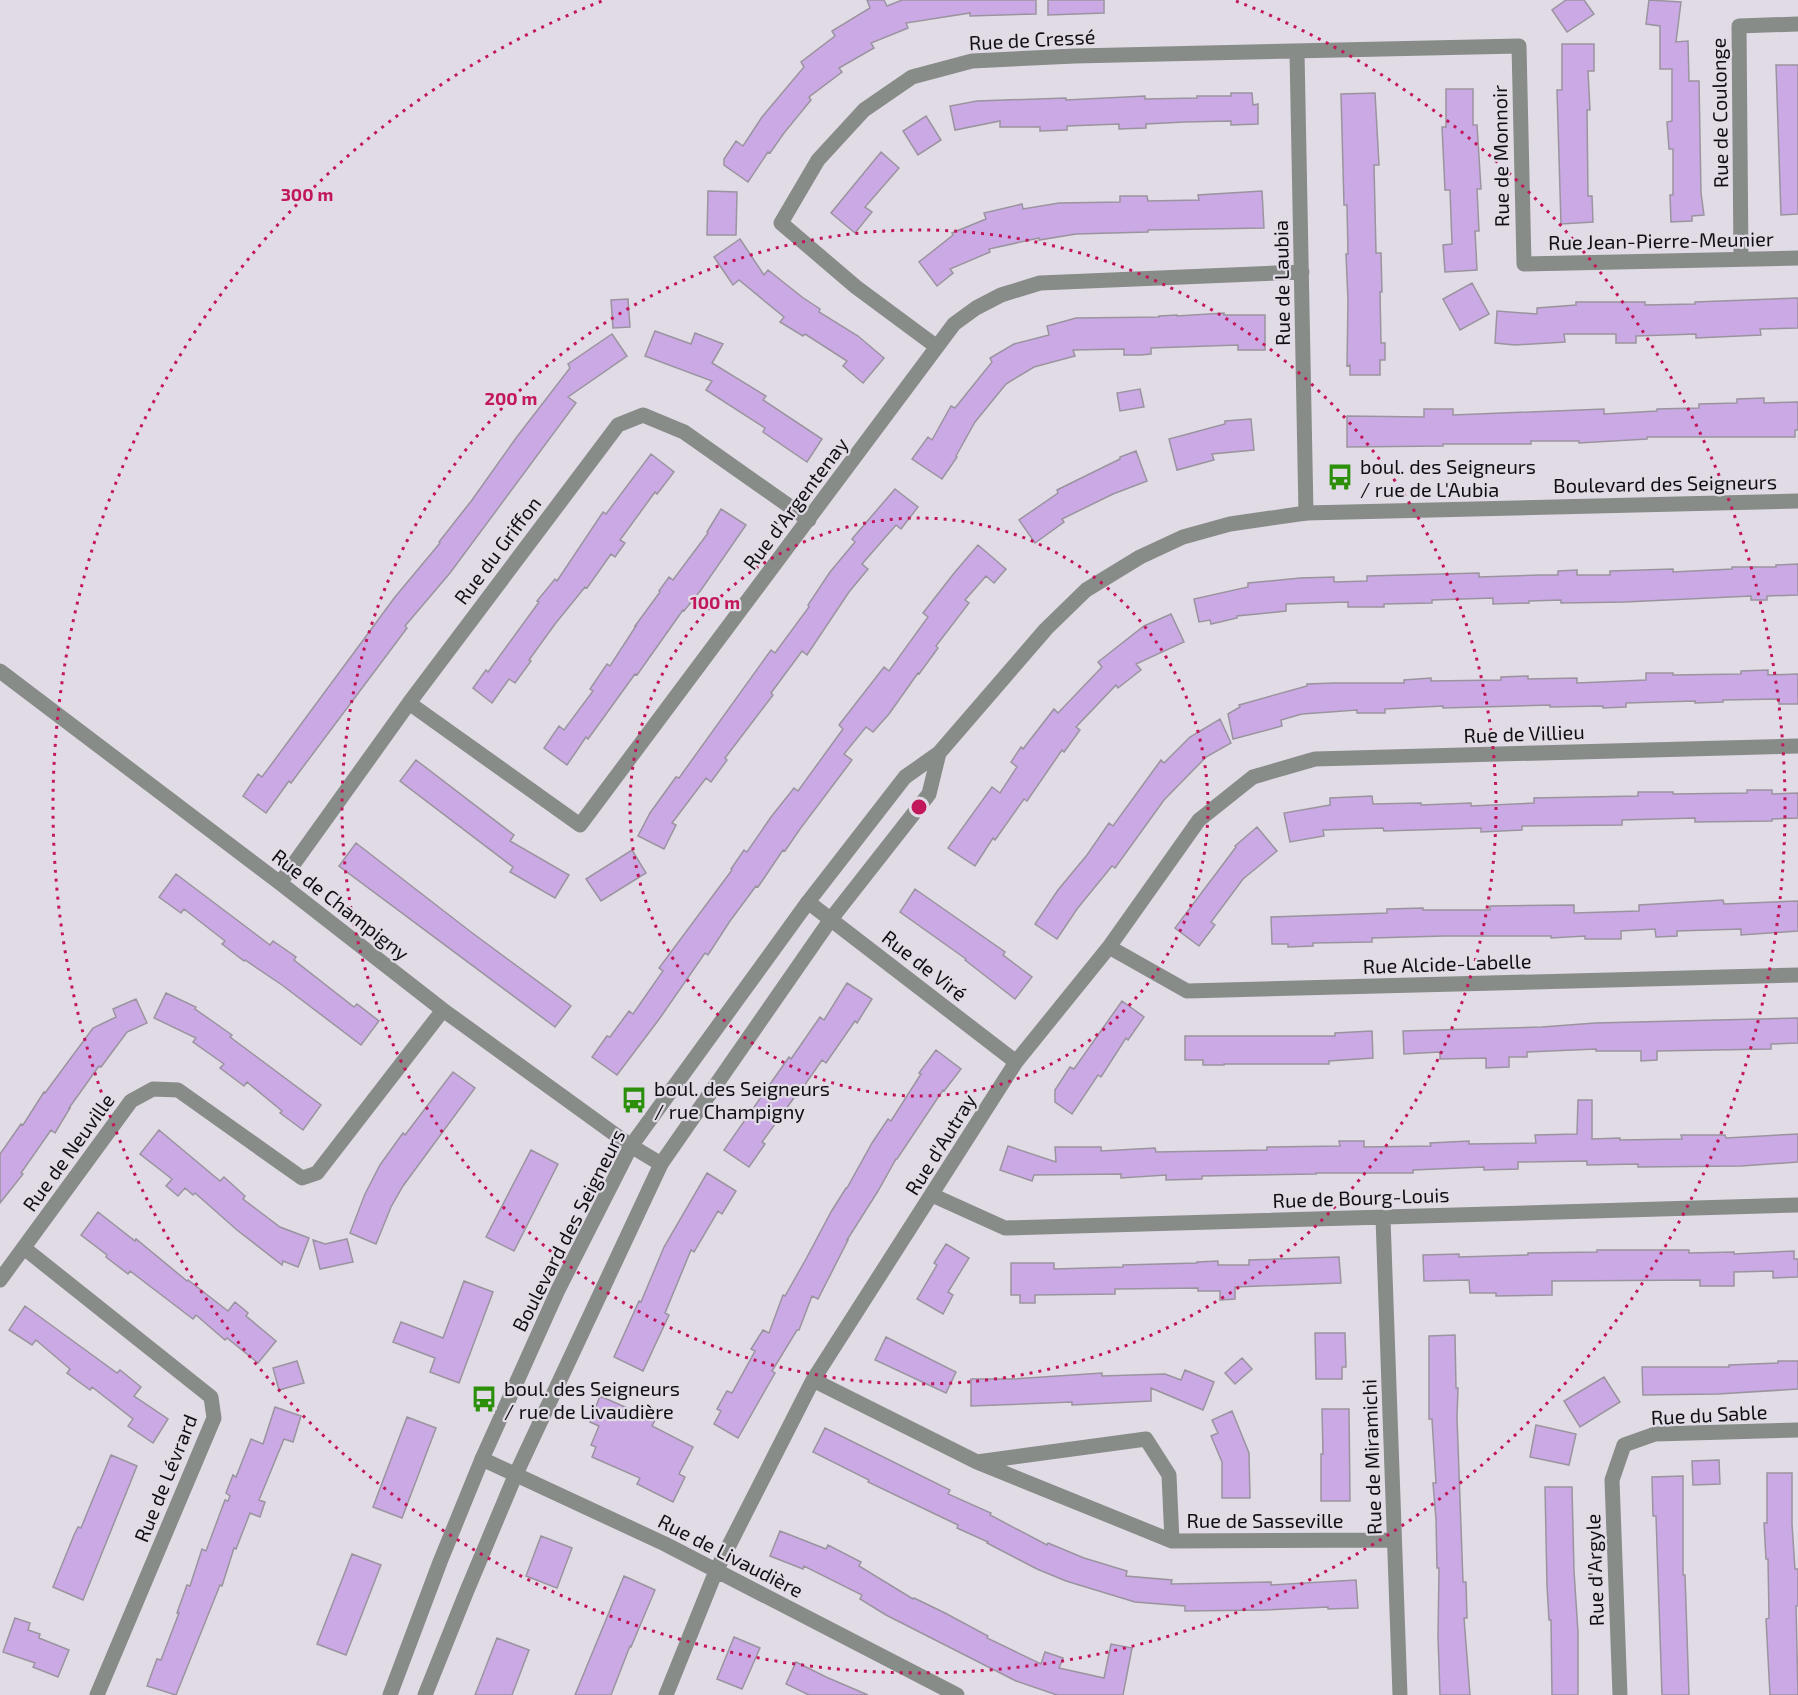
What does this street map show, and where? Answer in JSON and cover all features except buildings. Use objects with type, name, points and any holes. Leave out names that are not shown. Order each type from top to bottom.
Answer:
[{"type":"street","name":"Rue de Coulonge","points":[[1742,260],[1739,26],[1798,24]]},
{"type":"street","name":"Rue de Cressé","points":[[937,347],[856,287],[781,223],[818,160],[864,110],[912,77],[972,61],[1075,56],[1519,46]]},
{"type":"street","name":"Rue de Monnoir","points":[[1519,46],[1524,264]]},
{"type":"street","name":"Rue de Laubia","points":[[1297,52],[1306,513]]},
{"type":"street","name":"Rue Jean-Pierre-Meunier","points":[[1524,264],[1798,258]]},
{"type":"street","name":"Rue d'Argentenay","points":[[409,703],[580,825],[954,324],[976,308],[1001,296],[1040,283],[1302,272]]},
{"type":"street","name":"Rue du Griffon","points":[[280,883],[409,703],[618,425],[643,415],[684,432],[809,520]]},
{"type":"street","name":"Boulevard des Seigneurs","points":[[390,1695],[482,1459],[558,1290],[631,1146],[808,902],[905,777],[939,753],[1046,629],[1086,590],[1140,556],[1183,537],[1230,524],[1306,513],[1798,501]]},
{"type":"street","name":"Rue de Champigny","points":[[0,671],[443,1010],[631,1146],[661,1164]]},
{"type":"street","name":"Rue de Villieu","points":[[1253,777],[1315,759],[1798,746]]},
{"type":"street","name":"Boulevard des Seigneurs","points":[[425,1695],[515,1476],[661,1164],[831,919],[928,794],[939,753]]},
{"type":"street","name":"Rue d'Autray","points":[[666,1695],[716,1571],[813,1380],[1016,1062],[1109,947],[1199,820],[1253,777]]},
{"type":"street","name":"Rue de Viré","points":[[808,902],[1016,1062]]},
{"type":"street","name":"Rue Alcide-Labelle","points":[[1109,947],[1187,991],[1798,975]]},
{"type":"street","name":"Rue de Neuville","points":[[0,1280],[131,1101],[153,1089],[178,1090],[302,1179],[317,1173],[443,1010]]},
{"type":"street","name":"Rue de Bourg-Louis","points":[[932,1195],[1005,1228],[1798,1205]]},
{"type":"street","name":"Rue de Miramichi","points":[[1383,1218],[1400,1695]]},
{"type":"street","name":"Rue de Lévrard","points":[[24,1248],[211,1397],[214,1418],[97,1695]]},
{"type":"street","name":"Rue de Sasseville","points":[[813,1380],[976,1462],[1172,1541],[1394,1540]]},
{"type":"street","name":"Rue du Sable","points":[[1624,1445],[1655,1434],[1798,1430]]},
{"type":"street","name":"Rue de Sasseville","points":[[976,1462],[1146,1440],[1169,1475],[1172,1541]]},
{"type":"street","name":"Rue d'Argyle","points":[[1620,1695],[1612,1480],[1624,1445]]},
{"type":"street","name":"Rue de Livaudière","points":[[482,1459],[665,1545],[957,1695]]},
{"type":"place","name":"boul. des Seigneurs / rue de L'Aubia","points":[[1340,477]]},
{"type":"place","name":"boul. des Seigneurs / rue Champigny","points":[[634,1100]]},
{"type":"place","name":"boul. des Seigneurs / rue de Livaudière","points":[[484,1399]]}]
